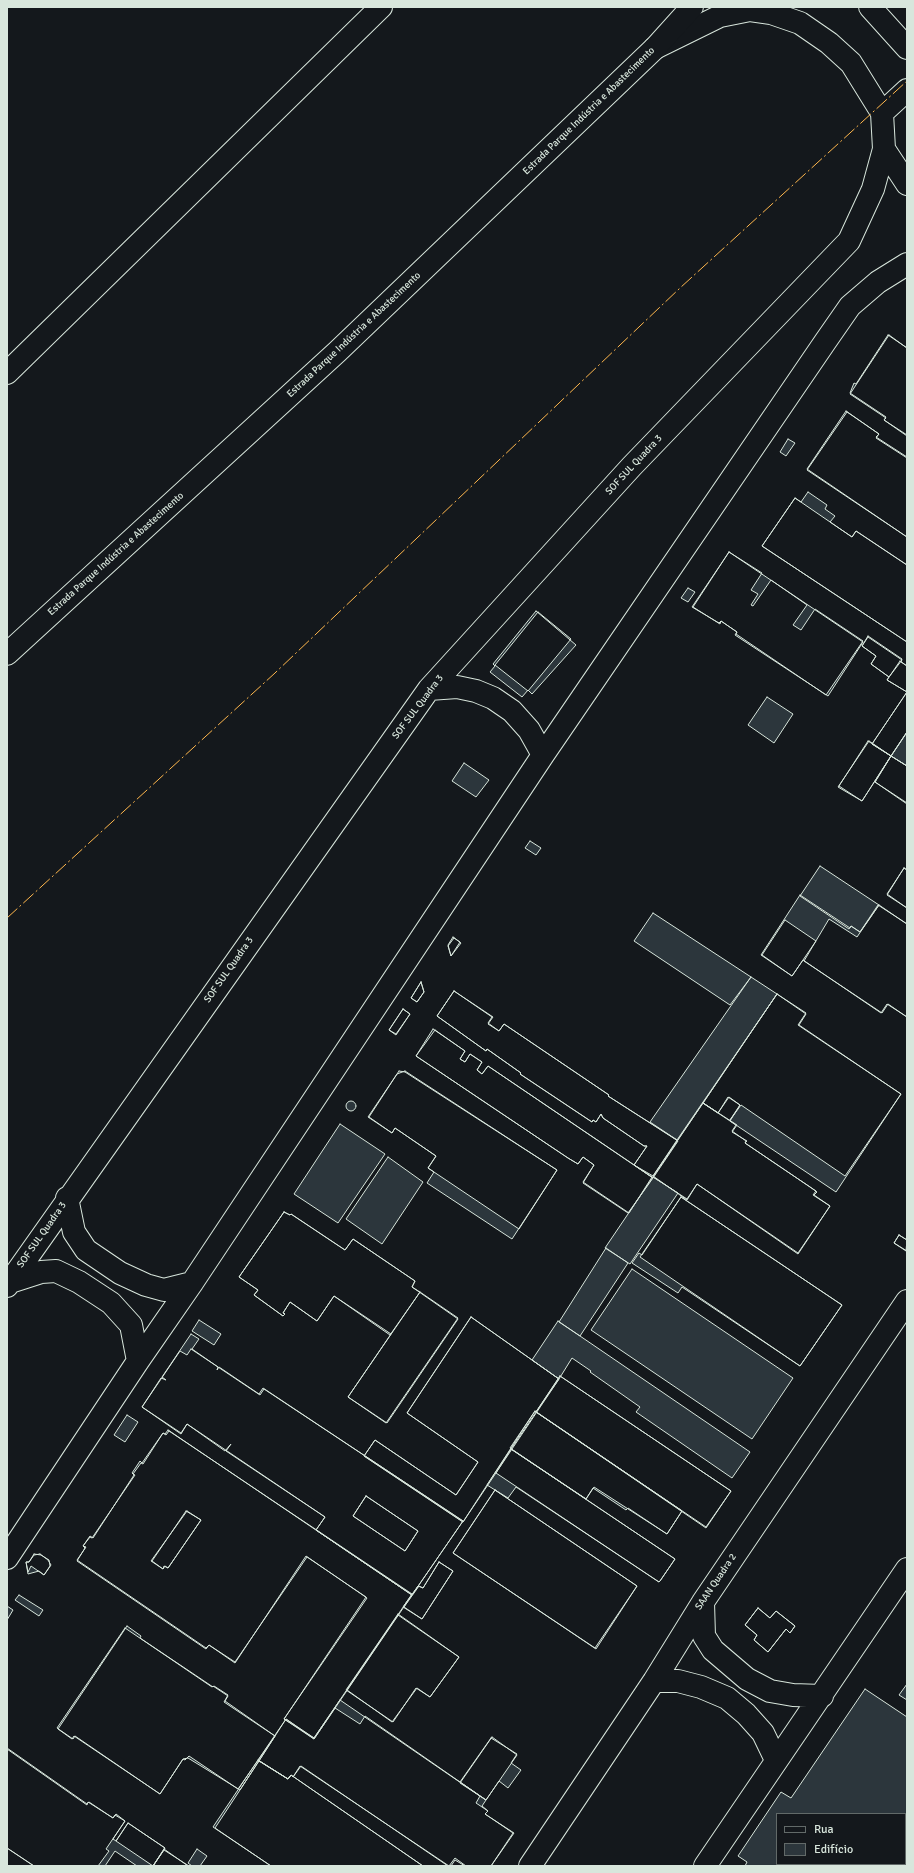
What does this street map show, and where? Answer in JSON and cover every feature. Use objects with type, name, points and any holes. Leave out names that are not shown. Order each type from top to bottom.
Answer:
[{"type":"main road","points":[[7,372],[381,7]]},
{"type":"main road","name":"Estrada Parque Indústria e Abastecimento","points":[[7,654],[337,352],[655,48],[692,7]]},
{"type":"main road","points":[[870,7],[907,48]]},
{"type":"main road","points":[[655,48],[720,16],[750,10],[771,13],[800,23],[829,43],[850,63],[882,113],[884,149],[907,184]]},
{"type":"main road","points":[[882,113],[907,90]]},
{"type":"main road","name":"SOF SUL Quadra 3","points":[[8,1284],[67,1198],[430,689],[632,466],[849,241],[873,190],[884,149]]},
{"type":"main road","points":[[10,1549],[192,1283],[543,755],[850,306],[878,282],[907,264]]},
{"type":"main road","points":[[430,689],[458,687],[476,691],[493,698],[512,711],[529,730],[543,755]]},
{"type":"main road","points":[[67,1198],[74,1232],[86,1250],[120,1273],[146,1285],[164,1290],[192,1283]]},
{"type":"main road","points":[[8,1284],[41,1272],[56,1271],[79,1282],[111,1303],[131,1325],[138,1361]]},
{"type":"main road","name":"SAAN Quadra 2","points":[[530,1866],[654,1681],[703,1602],[907,1301]]},
{"type":"main road","points":[[705,1866],[907,1569]]},
{"type":"main road","points":[[703,1602],[704,1636],[713,1650],[747,1679],[770,1691],[793,1695],[822,1696]]},
{"type":"main road","points":[[654,1681],[678,1681],[701,1687],[727,1698],[746,1714],[763,1733],[776,1760]]},
{"type":"building","points":[[888,335],[907,348],[907,436],[884,420],[886,417],[850,393],[854,383],[856,384]]},
{"type":"building","points":[[889,335],[907,348],[907,435],[884,420],[886,418],[850,394]]},
{"type":"building","points":[[846,411],[879,434],[876,438],[907,458],[907,537],[807,469]]},
{"type":"building","points":[[847,412],[879,434],[876,437],[907,457],[907,537],[807,470]]},
{"type":"building","points":[[788,439],[795,443],[786,456],[780,452]]},
{"type":"building","points":[[808,492],[827,505],[825,509],[835,516],[830,522],[852,537],[856,531],[907,565],[907,642],[762,546],[795,498],[801,502]]},
{"type":"building","points":[[795,498],[852,537],[856,531],[907,565],[907,642],[762,546]]},
{"type":"building","points":[[729,552],[863,642],[828,696],[735,635],[737,632],[721,621],[720,624],[693,607]]},
{"type":"building","points":[[729,552],[762,573],[751,590],[758,594],[751,605],[753,606],[771,580],[807,605],[793,625],[801,630],[815,609],[863,641],[826,695],[736,634],[737,632],[721,621],[719,623],[692,607]]},
{"type":"building","points":[[688,588],[695,592],[688,602],[681,598]]},
{"type":"building","points":[[536,611],[576,645],[532,694],[528,690],[522,697],[490,672],[495,666],[493,664]]},
{"type":"building","points":[[538,612],[571,639],[528,691],[495,665]]},
{"type":"building","points":[[868,636],[902,659],[901,662],[907,666],[907,692],[887,680],[889,677],[871,664],[876,656],[862,646]]},
{"type":"building","points":[[868,637],[902,660],[889,677],[871,664],[876,656],[862,646]]},
{"type":"building","points":[[900,661],[907,666],[907,692],[887,680]]},
{"type":"building","points":[[907,692],[907,732],[891,756],[872,744]]},
{"type":"building","points":[[907,692],[907,732],[891,756],[872,744]]},
{"type":"building","points":[[767,697],[793,714],[774,743],[748,725]]},
{"type":"building","points":[[907,732],[907,766],[891,756]]},
{"type":"building","points":[[868,741],[891,756],[862,801],[839,786]]},
{"type":"building","points":[[869,741],[891,756],[862,801],[838,787]]},
{"type":"building","points":[[891,756],[907,766],[907,803],[875,782]]},
{"type":"building","points":[[891,756],[907,766],[907,804],[875,782]]},
{"type":"building","points":[[464,763],[489,780],[476,797],[452,781]]},
{"type":"building","points":[[530,841],[541,848],[536,855],[525,848]]},
{"type":"building","points":[[820,866],[879,905],[860,932],[851,926],[849,929],[800,896]]},
{"type":"building","points":[[904,868],[907,870],[907,908],[887,894]]},
{"type":"building","points":[[904,868],[907,870],[907,908],[887,895]]},
{"type":"building","points":[[800,895],[850,928],[851,926],[860,932],[878,905],[907,924],[907,1017],[887,1004],[881,1013],[803,960],[792,976],[761,955]]},
{"type":"building","points":[[879,905],[907,924],[907,1017],[888,1004],[882,1013],[804,961],[829,919],[857,937]]},
{"type":"building","points":[[653,913],[751,977],[730,1005],[634,941]]},
{"type":"building","points":[[785,920],[816,941],[792,976],[762,955]]},
{"type":"building","points":[[453,937],[461,943],[451,956],[448,945]]},
{"type":"building","points":[[454,938],[460,942],[451,956],[448,946]]},
{"type":"building","points":[[751,977],[777,994],[677,1140],[650,1122]]},
{"type":"building","points":[[421,982],[424,992],[417,1002],[411,998]]},
{"type":"building","points":[[421,982],[424,992],[417,1002],[411,998]]},
{"type":"building","points":[[454,991],[492,1017],[488,1023],[499,1031],[504,1024],[609,1095],[608,1096],[678,1141],[653,1178],[634,1165],[647,1146],[644,1146],[603,1118],[601,1114],[596,1122],[593,1120],[592,1122],[520,1074],[521,1073],[487,1049],[486,1051],[437,1016]]},
{"type":"building","points":[[454,991],[493,1017],[488,1024],[499,1031],[504,1024],[609,1095],[608,1096],[677,1140],[653,1176],[634,1165],[647,1146],[644,1146],[603,1118],[601,1114],[596,1122],[593,1120],[592,1122],[520,1074],[521,1073],[487,1049],[486,1051],[437,1016]]},
{"type":"building","points":[[777,994],[806,1013],[798,1025],[901,1094],[836,1192],[730,1121],[740,1105],[729,1097],[718,1113],[703,1103]]},
{"type":"building","points":[[777,994],[806,1014],[799,1025],[901,1094],[845,1176],[741,1105],[730,1120],[740,1105],[728,1097],[718,1113],[703,1103]]},
{"type":"building","points":[[403,1009],[410,1014],[396,1034],[389,1030]]},
{"type":"building","points":[[403,1009],[410,1014],[396,1035],[389,1030]]},
{"type":"building","points":[[433,1029],[465,1051],[460,1059],[465,1062],[470,1054],[482,1062],[477,1070],[482,1074],[488,1066],[652,1177],[629,1213],[583,1182],[594,1165],[583,1157],[578,1164],[568,1158],[416,1056]]},
{"type":"building","points":[[435,1030],[465,1051],[460,1059],[465,1062],[470,1054],[482,1062],[477,1070],[482,1074],[488,1066],[653,1178],[628,1213],[583,1183],[594,1165],[583,1157],[578,1164],[568,1158],[416,1056]]},
{"type":"building","points":[[399,1071],[405,1072],[557,1170],[519,1229],[428,1168],[436,1156],[395,1128],[392,1133],[368,1117]]},
{"type":"building","points":[[405,1071],[557,1170],[512,1239],[427,1183],[434,1172],[428,1168],[436,1156],[395,1128],[392,1133],[369,1117],[397,1074]]},
{"type":"building","points":[[351,1101],[356,1106],[351,1111],[346,1106]]},
{"type":"building","points":[[703,1103],[736,1125],[732,1131],[746,1141],[745,1143],[816,1191],[813,1195],[830,1206],[798,1253],[697,1184],[687,1199],[653,1177]]},
{"type":"building","points":[[703,1103],[737,1125],[732,1132],[747,1141],[745,1143],[817,1192],[814,1195],[830,1206],[798,1254],[697,1184],[687,1200],[653,1176]]},
{"type":"building","points":[[340,1124],[385,1154],[338,1223],[294,1194]]},
{"type":"building","points":[[388,1157],[423,1182],[382,1244],[346,1219]]},
{"type":"building","points":[[653,1177],[678,1193],[630,1264],[605,1248]]},
{"type":"building","points":[[681,1197],[842,1305],[800,1366],[640,1257]]},
{"type":"building","points":[[681,1197],[842,1305],[800,1366],[682,1287],[678,1293],[632,1263],[639,1253],[642,1255]]},
{"type":"building","points":[[284,1212],[290,1215],[291,1214],[345,1250],[353,1239],[415,1281],[412,1287],[458,1319],[387,1423],[348,1397],[391,1334],[334,1296],[317,1321],[290,1302],[283,1313],[285,1314],[283,1316],[254,1295],[258,1290],[239,1277]]},
{"type":"building","points":[[284,1212],[290,1215],[291,1214],[345,1250],[353,1239],[415,1281],[412,1287],[420,1292],[390,1335],[334,1296],[317,1321],[290,1302],[283,1313],[285,1314],[283,1316],[254,1295],[258,1290],[239,1277]]},
{"type":"building","points":[[899,1235],[907,1240],[907,1251],[894,1243]]},
{"type":"building","points":[[899,1235],[907,1240],[906,1251],[894,1243]]},
{"type":"building","points":[[606,1248],[628,1263],[580,1336],[559,1322]]},
{"type":"building","points":[[632,1269],[793,1378],[752,1439],[591,1330]]},
{"type":"building","points":[[420,1292],[458,1318],[386,1423],[348,1397]]},
{"type":"building","points":[[471,1317],[559,1379],[463,1522],[364,1456],[375,1440],[456,1495],[478,1462],[407,1413]]},
{"type":"building","points":[[471,1317],[559,1379],[536,1412],[535,1411],[463,1522],[364,1456],[375,1440],[456,1495],[478,1462],[407,1413]]},
{"type":"building","points":[[199,1320],[221,1334],[214,1345],[192,1331]]},
{"type":"building","points":[[558,1321],[750,1452],[732,1478],[636,1412],[640,1407],[572,1358],[559,1379],[532,1360]]},
{"type":"building","points":[[191,1334],[199,1339],[192,1349],[218,1367],[217,1370],[219,1367],[259,1394],[263,1388],[463,1521],[412,1595],[316,1530],[325,1517],[226,1451],[231,1444],[225,1451],[187,1424],[181,1434],[142,1407],[161,1378],[166,1380],[162,1377]],"holes":[[[366,1496],[418,1531],[405,1551],[353,1516]]]},
{"type":"building","points":[[191,1349],[260,1395],[264,1389],[463,1521],[412,1595],[316,1530],[325,1517],[187,1424],[181,1433],[142,1407],[180,1351],[187,1355]],"holes":[[[366,1496],[418,1531],[405,1551],[353,1516]]]},
{"type":"building","points":[[560,1376],[731,1491],[706,1528],[536,1412]]},
{"type":"building","points":[[560,1376],[731,1491],[706,1527],[536,1412]]},
{"type":"building","points":[[535,1411],[682,1511],[667,1534],[594,1487],[586,1499],[510,1448]]},
{"type":"building","points":[[536,1412],[682,1511],[667,1534],[628,1508],[626,1510],[593,1488],[586,1499],[511,1449]]},
{"type":"building","points":[[127,1415],[138,1422],[125,1442],[114,1435]]},
{"type":"building","points":[[168,1430],[412,1595],[314,1739],[284,1719],[367,1598],[306,1556],[235,1663],[209,1645],[206,1649],[77,1561],[85,1548],[83,1546],[90,1536],[93,1538],[134,1475],[132,1473],[140,1461],[142,1463],[163,1433],[165,1434]],"holes":[[[187,1511],[201,1520],[168,1568],[164,1566],[163,1569],[151,1561]]]},
{"type":"building","points":[[169,1431],[412,1594],[314,1738],[284,1719],[366,1597],[307,1557],[235,1662],[209,1645],[206,1648],[77,1560],[86,1547],[83,1546],[90,1537],[92,1538],[135,1475],[133,1474],[141,1463],[143,1464],[163,1433],[166,1435]],"holes":[[[186,1511],[201,1520],[168,1568],[165,1566],[163,1569],[152,1561]]]},
{"type":"building","points":[[511,1449],[675,1559],[660,1581],[659,1582],[516,1487],[508,1498],[487,1485]]},
{"type":"building","points":[[511,1449],[675,1559],[660,1581],[659,1582],[496,1473]]},
{"type":"building","points":[[495,1490],[637,1586],[595,1648],[453,1553]]},
{"type":"building","points":[[495,1490],[637,1586],[596,1649],[453,1553]]},
{"type":"building","points":[[34,1554],[41,1555],[49,1560],[50,1566],[44,1575],[31,1566],[28,1572],[26,1562],[29,1562]]},
{"type":"building","points":[[40,1554],[48,1560],[51,1565],[44,1575],[39,1571],[28,1574],[26,1562],[29,1562],[34,1555]]},
{"type":"building","points":[[439,1562],[453,1571],[422,1619],[403,1607],[418,1586],[423,1588]]},
{"type":"building","points":[[439,1562],[453,1571],[422,1619],[404,1607],[419,1586],[423,1588]]},
{"type":"building","points":[[19,1595],[43,1610],[39,1616],[15,1600]]},
{"type":"building","points":[[7,1606],[13,1610],[7,1620]]},
{"type":"building","points":[[758,1608],[770,1618],[776,1611],[795,1626],[790,1633],[786,1629],[768,1652],[754,1640],[757,1635],[745,1625]]},
{"type":"building","points":[[758,1608],[770,1618],[776,1611],[795,1626],[790,1633],[786,1629],[768,1652],[754,1640],[757,1635],[745,1625]]},
{"type":"building","points":[[398,1614],[459,1657],[430,1697],[416,1688],[393,1722],[346,1690]]},
{"type":"building","points":[[398,1615],[459,1657],[430,1697],[417,1688],[392,1722],[347,1690]]},
{"type":"building","points":[[127,1626],[141,1636],[140,1638],[213,1687],[214,1686],[228,1695],[224,1702],[275,1736],[238,1789],[189,1756],[185,1760],[183,1759],[160,1794],[74,1736],[72,1739],[58,1729]]},
{"type":"building","points":[[125,1628],[212,1687],[213,1686],[228,1696],[225,1701],[275,1736],[240,1790],[188,1758],[183,1759],[160,1794],[75,1736],[73,1739],[57,1728]]},
{"type":"building","points":[[907,1684],[907,1700],[899,1695]]},
{"type":"building","points":[[865,1689],[907,1717],[907,1866],[745,1866],[747,1862],[738,1856],[781,1792],[791,1798]]},
{"type":"building","points":[[340,1700],[480,1796],[476,1803],[488,1811],[485,1814],[513,1833],[491,1866],[466,1866],[455,1858],[449,1866],[300,1766],[293,1777],[291,1775],[288,1779],[258,1760],[286,1719],[314,1738]]},
{"type":"building","points":[[335,1708],[360,1724],[365,1716],[486,1800],[482,1806],[488,1811],[485,1814],[514,1833],[491,1866],[465,1866],[455,1860],[451,1866],[448,1866],[301,1766],[293,1777],[291,1775],[288,1779],[259,1761],[286,1719],[314,1739]]},
{"type":"building","points":[[492,1737],[517,1755],[486,1800],[460,1783]]},
{"type":"building","points":[[491,1738],[517,1754],[511,1763],[521,1770],[508,1788],[499,1781],[486,1800],[460,1782]]},
{"type":"building","points":[[7,1748],[87,1804],[89,1802],[113,1818],[116,1814],[125,1821],[106,1849],[109,1851],[98,1866],[34,1866],[7,1848]]},
{"type":"building","points":[[7,1749],[87,1805],[88,1802],[113,1818],[115,1815],[125,1821],[113,1839],[116,1841],[128,1823],[165,1848],[153,1866],[137,1866],[115,1851],[105,1866],[34,1866],[7,1848]]},
{"type":"building","points":[[258,1760],[288,1779],[291,1775],[423,1866],[271,1866],[213,1827]]},
{"type":"building","points":[[259,1761],[288,1779],[291,1775],[423,1866],[271,1866],[215,1828]]},
{"type":"building","points":[[128,1823],[165,1848],[153,1866],[116,1841]]},
{"type":"building","points":[[164,1849],[188,1866],[153,1866]]},
{"type":"building","points":[[197,1849],[207,1856],[200,1866],[192,1866],[188,1863]]},
{"type":"building","points":[[164,1850],[189,1866],[153,1866]]},
{"type":"power","points":[[7,918],[275,673],[680,288],[907,81]]}]
